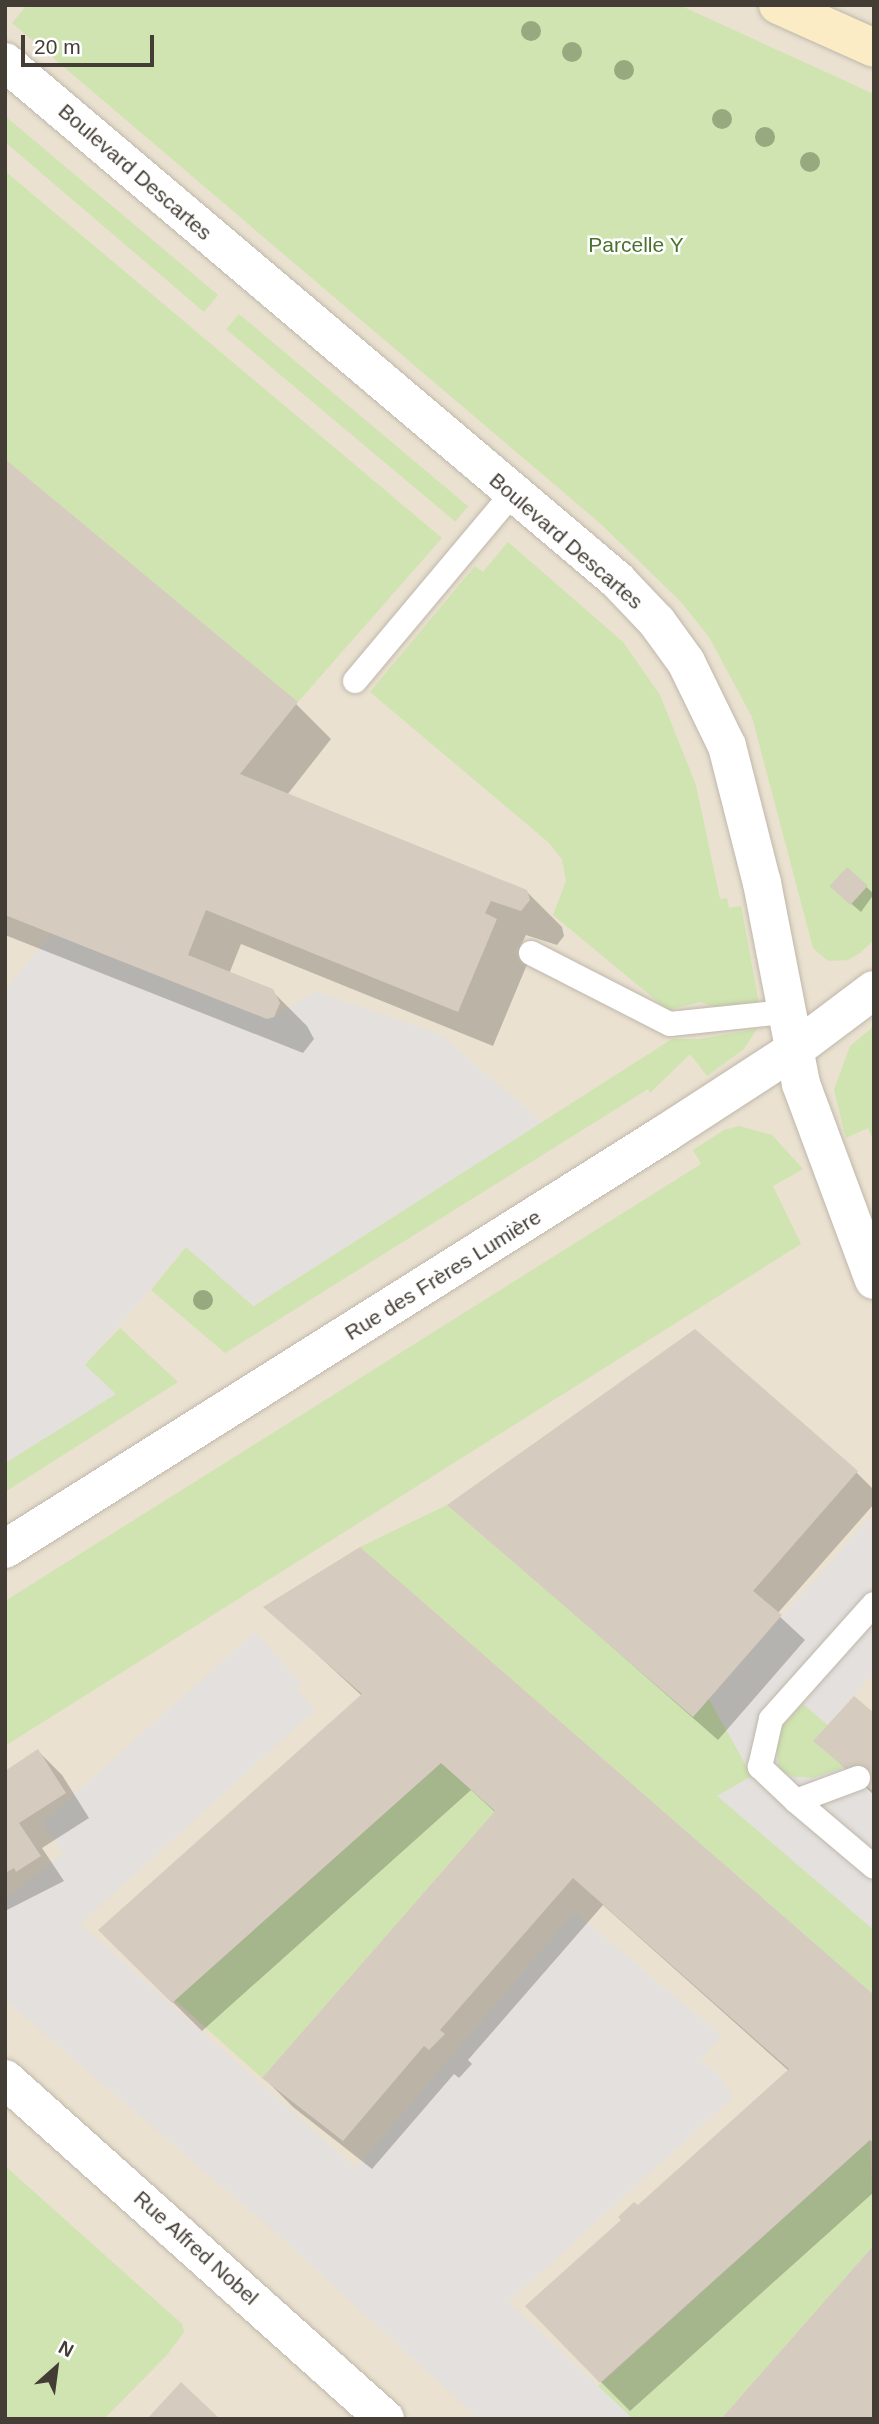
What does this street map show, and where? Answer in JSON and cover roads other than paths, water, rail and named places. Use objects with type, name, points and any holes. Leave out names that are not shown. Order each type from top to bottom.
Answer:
[{"type":"street","points":[[778,5],[874,48]]},
{"type":"street","name":"Boulevard Descartes","points":[[5,62],[617,580],[657,622],[709,704],[727,746],[758,870],[801,1084],[874,1280]]},
{"type":"street","name":"Rue des Frères Lumière","points":[[5,1549],[794,1050],[874,990]]},
{"type":"street","name":"Rue Alfred Nobel","points":[[5,2079],[385,2419]]},
{"type":"lane","points":[[355,681],[513,493]]},
{"type":"lane","points":[[531,953],[670,1024],[785,1012]]},
{"type":"lane","points":[[874,1604],[771,1719],[760,1767],[874,1867]]},
{"type":"lane","points":[[796,1801],[858,1778]]},
{"type":"park label","name":"Parcelle Y","points":[[636,245]]}]
